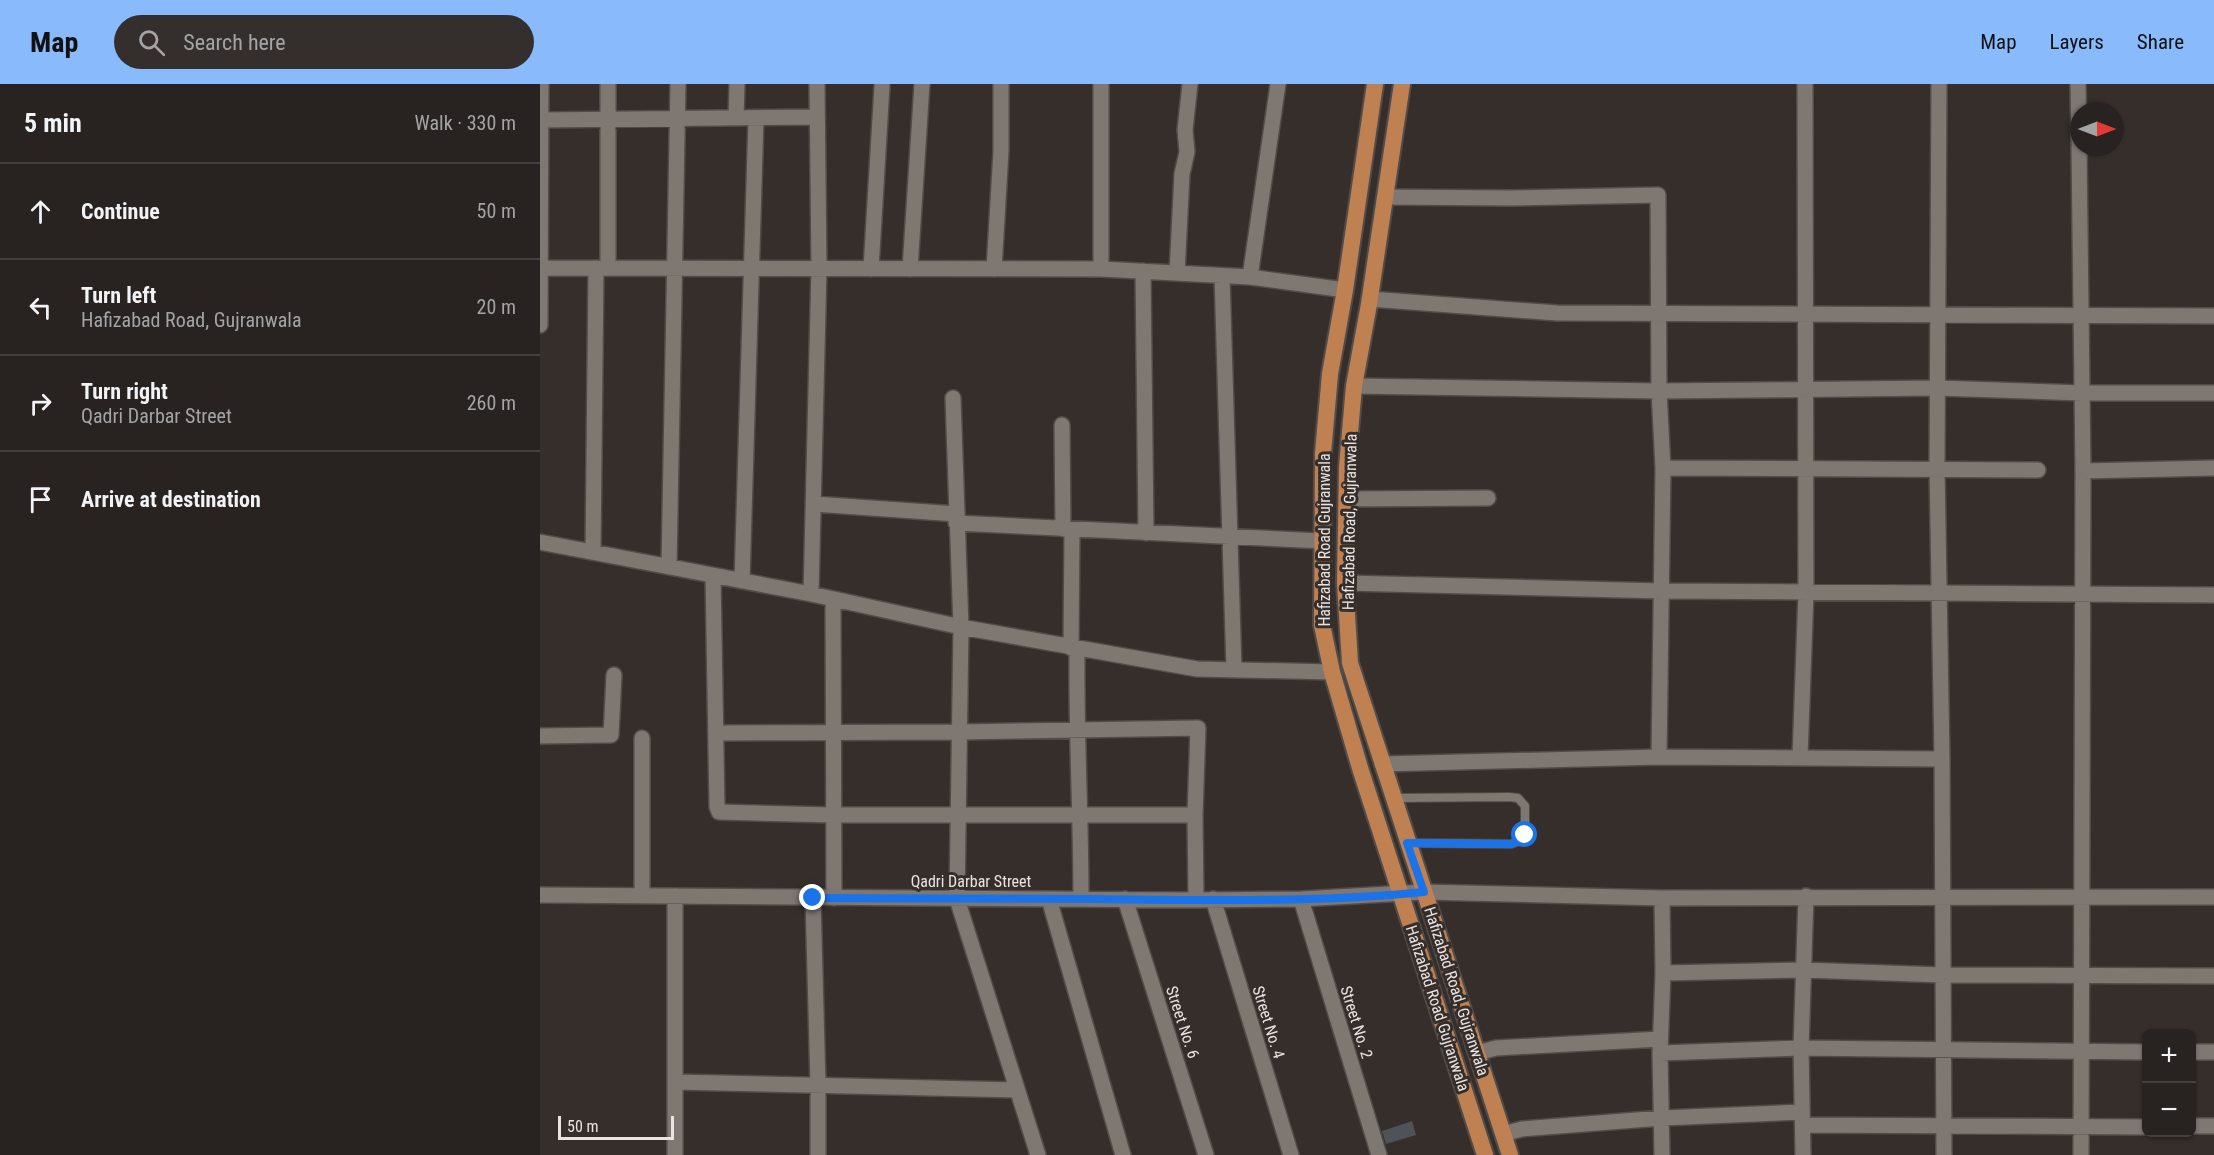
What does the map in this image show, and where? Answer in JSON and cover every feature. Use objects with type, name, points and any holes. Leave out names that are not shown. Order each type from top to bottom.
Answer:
[{"type":"main road","name":"Hafizabad Road Gujranwala","points":[[1375,84],[1345,290],[1330,374],[1323,453],[1322,625],[1332,672],[1374,813],[1485,1155]]},
{"type":"main road","name":"Hafizabad Road, Gujranwala","points":[[1402,84],[1370,299],[1354,386],[1347,499],[1345,583],[1350,663],[1510,1155]]},
{"type":"street","points":[[540,325],[541,84]]},
{"type":"street","points":[[592,552],[609,84]]},
{"type":"street","points":[[669,567],[678,84]]},
{"type":"street","points":[[736,118],[737,84]]},
{"type":"street","points":[[811,594],[819,268],[817,84]]},
{"type":"street","points":[[910,269],[922,84]]},
{"type":"street","points":[[994,269],[1001,151],[1000,84]]},
{"type":"street","points":[[1101,84],[1101,269]]},
{"type":"street","points":[[1177,273],[1182,174],[1187,152],[1185,130],[1190,84]]},
{"type":"street","points":[[1250,277],[1278,84]]},
{"type":"street","points":[[1800,758],[1806,592],[1805,84]]},
{"type":"street","points":[[1939,84],[1937,468],[1942,759],[1944,1155]]},
{"type":"street","points":[[2078,84],[2078,102]]},
{"type":"street","points":[[872,269],[882,86]]},
{"type":"street","points":[[541,120],[817,117]]},
{"type":"street","points":[[742,581],[756,118]]},
{"type":"street","points":[[2079,156],[2083,471],[2082,1155]]},
{"type":"street","points":[[1385,197],[1511,198],[1658,195],[1659,391],[1663,468],[1659,758]]},
{"type":"street","points":[[541,268],[1101,269],[1250,277],[1345,290]]},
{"type":"street","points":[[1143,271],[1146,533]]},
{"type":"street","points":[[1222,276],[1234,670]]},
{"type":"street","points":[[1370,299],[1557,313],[2214,316]]},
{"type":"street","points":[[1354,386],[1659,391],[1938,388],[2082,393],[2214,393]]},
{"type":"street","points":[[953,398],[961,627],[957,899],[1038,1155]]},
{"type":"street","points":[[1062,425],[1081,815],[1081,899]]},
{"type":"street","points":[[1663,468],[2038,470]]},
{"type":"street","points":[[2083,471],[2214,468]]},
{"type":"street","points":[[1347,499],[1488,498]]},
{"type":"street","points":[[814,504],[1067,529],[1322,541]]},
{"type":"street","points":[[540,542],[811,594],[1074,649],[1197,669],[1332,672]]},
{"type":"street","points":[[713,576],[717,807],[719,812],[833,815],[1195,815]]},
{"type":"street","points":[[1345,583],[1662,591],[2214,595]]},
{"type":"street","points":[[833,599],[834,898]]},
{"type":"street","points":[[540,736],[611,735],[614,675]]},
{"type":"street","points":[[716,733],[1198,728],[1195,815],[1196,900]]},
{"type":"street","points":[[642,738],[642,895]]},
{"type":"street","points":[[1382,764],[1659,758],[1942,759]]},
{"type":"street","name":"Qadri Darbar Street","points":[[540,895],[1196,900],[1301,899],[1424,892],[1662,898],[2214,897]]},
{"type":"street","points":[[675,896],[675,1155]]},
{"type":"street","points":[[1803,1155],[1801,1048],[1806,896]]},
{"type":"street","points":[[813,898],[818,1155]]},
{"type":"street","points":[[1662,898],[1663,973],[1660,1046],[1662,1155]]},
{"type":"street","points":[[1050,899],[1123,1155]]},
{"type":"street","name":"Street No. 6","points":[[1125,899],[1206,1155]]},
{"type":"street","name":"Street No. 4","points":[[1213,899],[1291,1155]]},
{"type":"street","name":"Street No. 2","points":[[1301,899],[1379,1155]]},
{"type":"street","points":[[1663,973],[1804,970],[1942,975],[2214,976]]},
{"type":"street","points":[[1477,1053],[1496,1048],[1660,1046],[2142,1052]]},
{"type":"street","points":[[2196,1052],[2214,1052]]},
{"type":"street","points":[[675,1082],[1017,1090]]},
{"type":"street","points":[[1503,1134],[1522,1129],[1662,1118],[1803,1118],[1944,1125],[2142,1126]]},
{"type":"street","points":[[2196,1126],[2214,1126]]},
{"type":"lane","points":[[1393,798],[1509,797],[1518,798],[1525,806],[1525,835],[1519,841],[1511,844],[1407,843]]},
{"type":"building","points":[[1412,1121],[1416,1135],[1386,1144],[1382,1131]]},
{"type":"route","points":[[813,898],[1196,900],[1301,899],[1402,894],[1424,892],[1407,843],[1511,844],[1519,841],[1525,835]]}]
